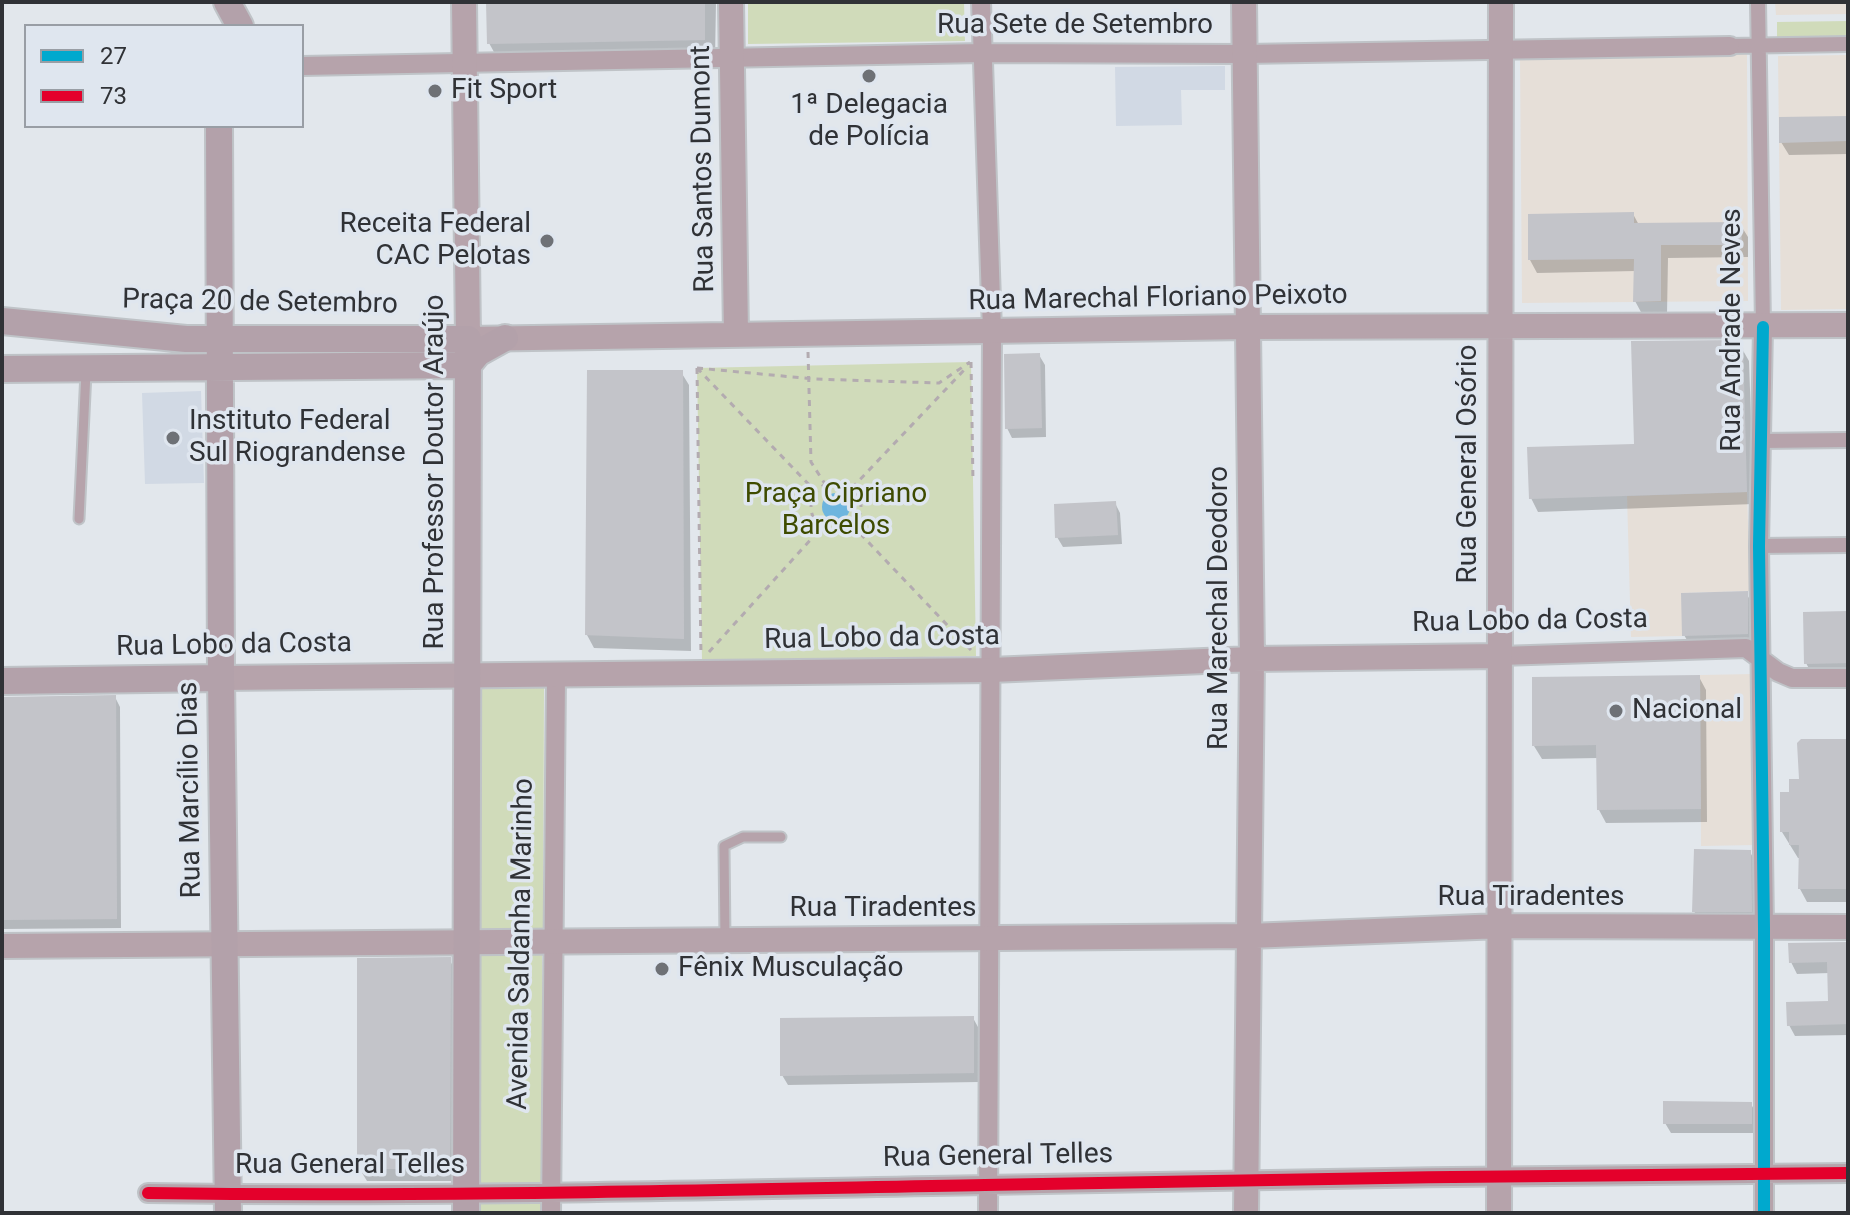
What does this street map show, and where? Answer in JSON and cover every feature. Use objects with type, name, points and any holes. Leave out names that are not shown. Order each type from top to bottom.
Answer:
[{"type":"main road","points":[[218,2],[218,24]]},
{"type":"main road","points":[[227,2],[239,24]]},
{"type":"main road","name":"Rua Marcílio Dias","points":[[219,128],[221,678],[228,1203]]},
{"type":"main road","name":"Praça 20 de Setembro","points":[[2,321],[186,339],[468,352]]},
{"type":"main road","points":[[2,369],[221,367],[478,353],[505,338]]},
{"type":"main road","name":"Rua Professor Doutor Araújo","points":[[468,352],[468,941]]},
{"type":"main road","name":"Rua Lobo da Costa","points":[[2,681],[221,678]]},
{"type":"main road","name":"Avenida Saldanha Marinho","points":[[466,1204],[468,941]]},
{"type":"street","name":"Rua Professor Doutor Araújo","points":[[464,2],[468,352]]},
{"type":"street","name":"Rua Santos Dumont","points":[[731,2],[736,334]]},
{"type":"street","points":[[981,2],[992,331],[983,663],[989,938],[988,1213]]},
{"type":"street","name":"Rua Marechal Deodoro","points":[[1244,2],[1252,659],[1246,1213]]},
{"type":"street","name":"Rua General Osório","points":[[1499,1213],[1501,2]]},
{"type":"street","name":"Rua Andrade Neves","points":[[1758,2],[1763,327],[1759,546],[1764,928]]},
{"type":"street","name":"Rua Sete de Setembro","points":[[304,66],[982,53],[1245,54],[1848,44]]},
{"type":"street","name":"Rua Marechal Floriano Peixoto","points":[[505,338],[1247,327],[1848,325]]},
{"type":"street","points":[[1761,441],[1848,440]]},
{"type":"street","points":[[1759,546],[1848,545]]},
{"type":"street","name":"Rua Lobo da Costa","points":[[221,678],[556,676],[983,663],[1500,656],[1746,648],[1778,672],[1792,678],[1848,678]]},
{"type":"street","name":"Avenida Saldanha Marinho","points":[[551,1213],[556,676]]},
{"type":"street","name":"Rua Tiradentes","points":[[2,946],[1249,936],[1501,926],[1848,927]]},
{"type":"street","points":[[1764,928],[1764,1213]]},
{"type":"street","name":"Rua General Telles","points":[[148,1193],[228,1203],[466,1204],[552,1193],[1848,1173]]},
{"type":"lane","points":[[79,519],[86,368]]},
{"type":"lane","points":[[725,940],[724,846],[743,837],[781,837]]},
{"type":"path","points":[[808,352],[811,462],[826,484]]},
{"type":"path","points":[[697,368],[809,379],[939,383],[971,362]]},
{"type":"path","points":[[971,362],[973,486]]},
{"type":"path","points":[[852,488],[971,362]]},
{"type":"path","points":[[697,368],[816,492]]},
{"type":"path","points":[[697,368],[702,661],[822,527]]},
{"type":"path","points":[[841,483],[852,488],[861,506],[860,514],[852,525],[842,531],[834,532],[822,527],[811,511],[816,492],[826,484],[841,483]]},
{"type":"path","points":[[852,525],[983,663]]},
{"type":"path","points":[[976,640],[983,663]]},
{"type":"path","points":[[961,656],[983,663]]},
{"type":"shaded area","points":[[1775,2],[1848,2],[1848,14],[1776,15]]},
{"type":"shaded area","points":[[1747,53],[1748,301],[1522,303],[1520,55]]},
{"type":"shaded area","points":[[1848,55],[1848,309],[1781,310],[1778,56]]},
{"type":"shaded area","points":[[1225,66],[1225,90],[1181,90],[1182,125],[1116,126],[1115,67]]},
{"type":"shaded area","name":"Instituto Federal Sul Riograndense","points":[[201,391],[204,483],[145,484],[142,393]]},
{"type":"shaded area","points":[[1747,492],[1750,591],[1682,593],[1682,636],[1631,637],[1627,496]]},
{"type":"shaded area","points":[[1754,674],[1756,845],[1701,846],[1700,675]]},
{"type":"green space","points":[[748,2],[964,2],[965,41],[748,44]]},
{"type":"green space","points":[[1848,21],[1848,39],[1777,40],[1777,22]]},
{"type":"green space","name":"Praça Cipriano Barcelos","points":[[971,362],[976,656],[702,661],[697,368]]},
{"type":"green space","points":[[479,688],[544,688],[543,934],[475,933]]},
{"type":"green space","points":[[542,950],[544,1187],[474,1188],[476,951]]},
{"type":"green space","points":[[472,1201],[545,1202],[544,1213],[472,1213]]},
{"type":"water","points":[[836,493],[846,497],[850,507],[846,517],[836,521],[826,517],[822,507],[826,497]]},
{"type":"building","points":[[486,2],[705,2],[705,40],[487,44]]},
{"type":"building","points":[[1848,116],[1848,141],[1779,143],[1779,117]]},
{"type":"building","points":[[1634,212],[1634,223],[1741,222],[1742,245],[1661,245],[1661,301],[1633,302],[1634,259],[1528,260],[1528,214]]},
{"type":"building","points":[[1737,340],[1743,346],[1747,492],[1529,499],[1527,447],[1634,444],[1631,341]]},
{"type":"building","points":[[1040,353],[1042,428],[1005,429],[1004,354]]},
{"type":"building","points":[[587,370],[683,370],[684,639],[585,635]]},
{"type":"building","points":[[1116,501],[1118,535],[1055,538],[1054,504]]},
{"type":"building","points":[[1748,591],[1748,634],[1682,636],[1681,593]]},
{"type":"building","points":[[1848,611],[1848,663],[1804,664],[1803,612]]},
{"type":"building","name":"Nacional","points":[[1700,675],[1701,809],[1597,810],[1596,745],[1532,746],[1532,677]]},
{"type":"building","points":[[116,695],[117,919],[2,920],[2,697]]},
{"type":"building","points":[[1801,739],[1848,739],[1848,889],[1798,889],[1799,845],[1789,845],[1789,832],[1780,832],[1780,792],[1789,792],[1789,779],[1799,779],[1797,743]]},
{"type":"building","points":[[1694,849],[1751,850],[1752,912],[1692,912]]},
{"type":"building","points":[[1848,942],[1848,1024],[1787,1026],[1786,1002],[1828,1001],[1827,962],[1789,963],[1788,943]]},
{"type":"building","points":[[451,957],[450,1169],[357,1169],[357,958]]},
{"type":"building","points":[[974,1016],[974,1073],[780,1076],[780,1018]]},
{"type":"building","points":[[1663,1101],[1752,1102],[1752,1124],[1663,1124]]},
{"type":"transit line","name":"27","points":[[1763,327],[1759,546],[1764,1213]]},
{"type":"transit line","name":"73","points":[[148,1193],[566,1192],[1848,1173]]},
{"type":"place","name":"1ª Delegacia de Polícia","points":[[869,76]]},
{"type":"place","name":"Fit Sport","points":[[435,91]]},
{"type":"place","name":"Receita Federal CAC Pelotas","points":[[547,241]]},
{"type":"place","name":"Instituto Federal Sul Riograndense","points":[[173,438]]},
{"type":"place","name":"Nacional","points":[[1616,711]]},
{"type":"place","name":"Fênix Musculação","points":[[662,969]]}]
